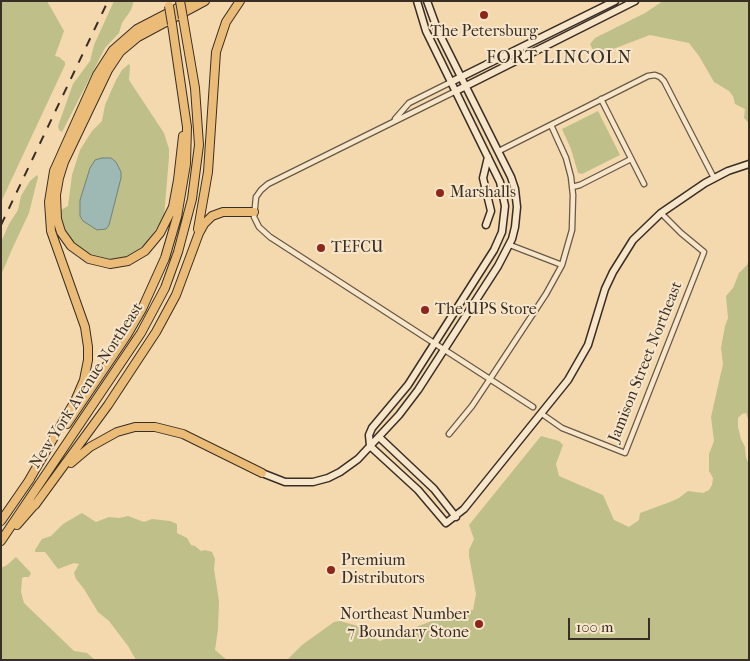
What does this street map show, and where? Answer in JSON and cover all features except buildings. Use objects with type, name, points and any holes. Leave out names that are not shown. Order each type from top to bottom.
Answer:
[{"type":"highway","name":"New York Avenue Northeast","points":[[1,543],[141,333],[165,288],[178,252],[192,199],[199,145],[197,100],[180,1]]},
{"type":"highway","points":[[28,482],[78,394],[86,373],[88,360],[85,326],[51,231],[49,202],[54,171],[97,75],[113,50],[137,29],[191,1]]},
{"type":"highway","points":[[186,114],[175,199],[168,220],[156,239],[140,255],[123,262],[99,263],[79,254],[67,242],[58,225],[57,186],[64,162],[104,77],[115,58],[138,37],[205,1]]},
{"type":"highway","points":[[195,243],[208,172],[216,52],[226,22],[240,1]]},
{"type":"highway","name":"New York Avenue Northeast","points":[[1,521],[127,335],[154,284],[169,244],[180,202],[187,151],[186,114],[168,4]]},
{"type":"highway","points":[[35,504],[108,405],[154,337],[176,295],[204,224],[216,214],[227,211],[254,212]]},
{"type":"highway","points":[[1,543],[83,452],[111,434],[135,427],[155,427],[175,431],[262,473]]},
{"type":"street","points":[[417,1],[426,31],[500,182],[505,213],[502,232],[491,256],[405,390],[372,428],[369,435],[370,446],[423,496],[446,523],[456,517],[565,385],[580,361],[592,334],[607,286],[618,261],[639,233],[661,213],[714,178],[749,164]]},
{"type":"street","points":[[262,473],[292,483],[320,480],[334,476],[346,468],[370,446],[411,399],[510,245],[516,221],[516,195],[511,177],[435,25],[427,1]]},
{"type":"street","points":[[393,121],[409,103],[615,1]]},
{"type":"street","points":[[533,407],[266,235],[257,224],[254,212],[258,195],[268,184],[393,121],[456,92],[635,1]]},
{"type":"street","points":[[534,42],[538,50]]},
{"type":"street","points":[[499,151],[648,76],[656,75],[662,78],[714,178]]},
{"type":"street","points":[[601,99],[644,184]]},
{"type":"street","points":[[449,434],[472,406],[546,294],[562,266],[572,230],[572,187],[566,158],[551,125]]},
{"type":"street","points":[[486,226],[491,210],[483,178],[488,157]]},
{"type":"street","points":[[572,187],[582,184],[631,159]]},
{"type":"street","name":"Jamison Street Northeast","points":[[542,414],[562,428],[625,453],[704,252],[661,213]]},
{"type":"street","points":[[510,245],[562,266]]},
{"type":"street","points":[[379,437],[434,489],[456,517]]},
{"type":"green space","points":[[1,1],[47,1],[64,31],[55,56],[65,62],[65,65],[1,202]]},
{"type":"green space","points":[[114,1],[134,1],[131,10],[122,23],[119,33],[105,48],[62,132],[58,126],[73,84],[90,61],[94,45]]},
{"type":"green space","points":[[663,1],[749,1],[749,123],[744,118],[745,109],[735,104],[733,96],[729,91],[714,82],[689,43],[650,35],[600,54],[594,52],[590,44],[595,38],[645,13]]},
{"type":"green space","points":[[129,64],[129,80],[164,133],[169,149],[169,157],[164,217],[145,245],[124,258],[113,260],[93,256],[74,244],[65,231],[61,210],[68,206],[72,175],[80,150],[92,131],[102,121],[105,105],[116,80],[122,70]]},
{"type":"green space","points":[[598,111],[620,155],[582,174],[578,173],[571,149],[562,129]]},
{"type":"green space","points":[[37,175],[29,213],[1,275],[1,242],[18,210],[21,196],[30,181]]},
{"type":"green space","points":[[749,260],[749,422],[746,413],[742,414],[738,418],[738,427],[749,464],[749,660],[280,660],[288,659],[302,645],[334,622],[340,621],[358,626],[366,634],[380,641],[455,612],[473,610],[476,594],[469,550],[474,539],[469,525],[541,436],[559,441],[563,445],[556,464],[559,476],[603,495],[614,520],[629,527],[639,520],[640,513],[679,498],[688,491],[703,493],[709,490],[713,478],[709,471],[709,454],[714,441],[711,417],[723,364],[721,348],[728,318],[726,296],[733,288],[739,273]]},
{"type":"green space","points":[[82,513],[96,522],[109,517],[119,518],[128,516],[144,522],[152,519],[170,521],[177,524],[177,533],[187,538],[191,545],[201,551],[212,552],[215,559],[214,569],[219,601],[215,650],[227,660],[136,660],[109,621],[98,612],[76,579],[74,573],[79,564],[74,563],[58,569],[45,552],[35,552],[42,539],[51,536],[63,524]]},
{"type":"green space","points":[[16,557],[31,573],[29,577],[22,578],[21,592],[24,603],[74,651],[87,653],[95,660],[1,660],[1,568]]},
{"type":"water","points":[[111,158],[116,162],[121,172],[121,178],[109,225],[106,229],[97,230],[83,221],[80,216],[80,200],[90,168],[95,160]]},
{"type":"railway","points":[[1,225],[108,1]]},
{"type":"place","name":"The Petersburg","points":[[484,15]]},
{"type":"place","name":"Marshalls","points":[[440,193]]},
{"type":"place","name":"TEFCU","points":[[321,248]]},
{"type":"place","name":"The UPS Store","points":[[425,310]]},
{"type":"place","name":"Premium Distributors","points":[[331,570]]},
{"type":"place","name":"Northeast Number 7 Boundary Stone","points":[[479,624]]},
{"type":"district","name":"FORT LINCOLN","points":[[559,59]]}]
